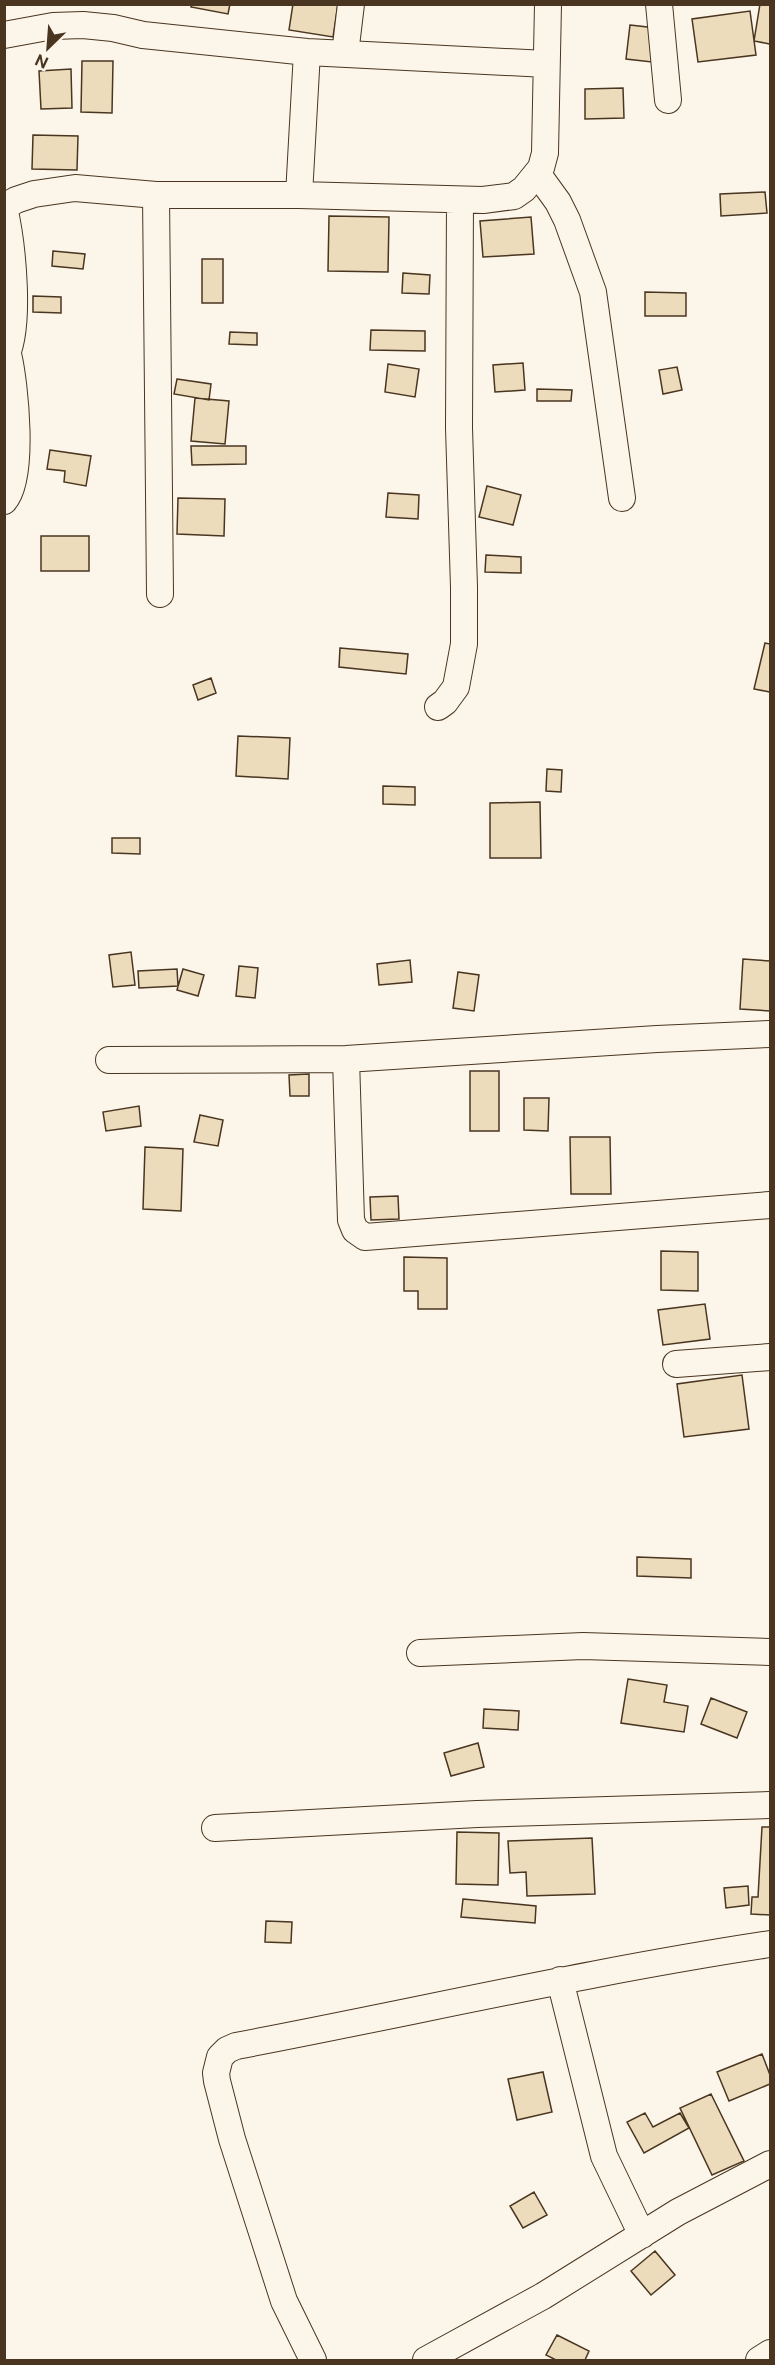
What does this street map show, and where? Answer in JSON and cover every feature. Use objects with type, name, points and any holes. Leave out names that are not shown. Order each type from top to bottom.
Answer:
[{"type":"street","points":[[345,54],[351,4]]},
{"type":"street","points":[[4,501],[9,496],[14,483],[17,414],[15,390],[6,357],[13,322],[13,259],[4,207],[16,200],[54,190],[75,188],[156,195],[299,195],[460,200],[514,196],[524,189],[537,173],[545,153],[548,4]]},
{"type":"street","points":[[659,4],[668,100]]},
{"type":"street","points":[[4,35],[53,26],[83,25],[113,28],[143,35],[307,52],[546,64]]},
{"type":"street","points":[[299,195],[307,52]]},
{"type":"street","points":[[537,173],[558,202],[567,220],[593,292],[622,498]]},
{"type":"street","points":[[156,195],[160,594]]},
{"type":"street","points":[[438,707],[446,702],[456,687],[464,644],[459,428],[460,200]]},
{"type":"street","points":[[109,1060],[346,1059],[771,1034]]},
{"type":"street","points":[[346,1059],[351,1220],[355,1230],[365,1237],[771,1205]]},
{"type":"street","points":[[676,1364],[771,1357]]},
{"type":"street","points":[[420,1653],[582,1646],[771,1652]]},
{"type":"street","points":[[214,1828],[477,1814],[771,1804]]},
{"type":"street","points":[[313,2361],[284,2301],[232,2139],[217,2081],[217,2065],[220,2057],[227,2050],[237,2046],[560,1980],[671,1959],[771,1944]]},
{"type":"street","points":[[560,1980],[604,2156],[642,2235]]},
{"type":"street","points":[[426,2361],[543,2296],[678,2212],[771,2164]]},
{"type":"street","points":[[759,2361],[771,2353]]},
{"type":"building","points":[[192,4],[230,4],[228,14],[191,7]]},
{"type":"building","points":[[293,4],[338,4],[333,37],[289,30]]},
{"type":"building","points":[[760,4],[770,5],[770,44],[754,41]]},
{"type":"building","points":[[750,11],[756,55],[698,62],[692,19]]},
{"type":"building","points":[[630,25],[656,28],[652,62],[626,59]]},
{"type":"building","points":[[82,61],[113,61],[112,113],[81,112]]},
{"type":"building","points":[[71,69],[72,108],[41,109],[39,71]]},
{"type":"building","points":[[623,88],[624,118],[585,119],[585,89]]},
{"type":"building","points":[[33,135],[78,136],[77,170],[32,169]]},
{"type":"building","points":[[765,192],[767,213],[721,216],[720,194]]},
{"type":"building","points":[[329,216],[389,217],[388,272],[328,271]]},
{"type":"building","points":[[531,217],[534,254],[483,257],[480,221]]},
{"type":"building","points":[[53,251],[85,254],[83,269],[52,266]]},
{"type":"building","points":[[202,259],[223,259],[223,303],[202,303]]},
{"type":"building","points":[[403,273],[430,275],[429,294],[402,293]]},
{"type":"building","points":[[645,292],[686,293],[686,316],[645,316]]},
{"type":"building","points":[[33,296],[61,297],[61,313],[33,312]]},
{"type":"building","points":[[371,330],[425,331],[425,351],[370,350]]},
{"type":"building","points":[[230,332],[257,333],[257,345],[229,344]]},
{"type":"building","points":[[523,363],[525,390],[495,392],[493,365]]},
{"type":"building","points":[[388,364],[419,369],[415,397],[385,392]]},
{"type":"building","points":[[677,367],[682,390],[663,394],[659,370]]},
{"type":"building","points":[[177,379],[211,384],[209,400],[174,394]]},
{"type":"building","points":[[537,389],[572,390],[571,401],[537,401]]},
{"type":"building","points":[[195,398],[229,401],[225,444],[191,441]]},
{"type":"building","points":[[191,446],[246,446],[246,464],[192,465]]},
{"type":"building","points":[[50,450],[91,456],[86,486],[64,482],[65,471],[47,469]]},
{"type":"building","points":[[487,486],[521,495],[513,525],[479,517]]},
{"type":"building","points":[[388,493],[419,495],[418,519],[386,517]]},
{"type":"building","points":[[178,498],[225,499],[224,536],[177,534]]},
{"type":"building","points":[[41,536],[89,536],[89,571],[41,571]]},
{"type":"building","points":[[486,555],[521,557],[521,573],[485,572]]},
{"type":"building","points":[[765,643],[770,644],[770,692],[754,689]]},
{"type":"building","points":[[340,648],[408,654],[406,674],[339,667]]},
{"type":"building","points":[[211,678],[216,693],[198,700],[193,685]]},
{"type":"building","points":[[238,736],[290,738],[288,779],[236,776]]},
{"type":"building","points":[[547,769],[562,770],[561,792],[546,791]]},
{"type":"building","points":[[383,786],[415,787],[415,805],[383,804]]},
{"type":"building","points":[[540,802],[541,858],[490,858],[490,803]]},
{"type":"building","points":[[112,838],[140,838],[140,854],[112,853]]},
{"type":"building","points":[[131,952],[135,985],[113,987],[109,955]]},
{"type":"building","points":[[743,959],[770,961],[770,1011],[740,1009]]},
{"type":"building","points":[[410,960],[412,982],[379,985],[377,964]]},
{"type":"building","points":[[239,966],[258,968],[255,998],[236,996]]},
{"type":"building","points":[[177,969],[178,986],[139,988],[138,971]]},
{"type":"building","points":[[183,969],[204,975],[198,996],[177,990]]},
{"type":"building","points":[[458,972],[479,975],[474,1011],[453,1008]]},
{"type":"building","points":[[470,1071],[499,1071],[499,1131],[470,1131]]},
{"type":"building","points":[[309,1074],[309,1096],[290,1096],[289,1075]]},
{"type":"building","points":[[524,1098],[549,1098],[548,1131],[524,1130]]},
{"type":"building","points":[[139,1106],[141,1126],[106,1131],[103,1112]]},
{"type":"building","points":[[200,1115],[223,1120],[218,1146],[194,1142]]},
{"type":"building","points":[[570,1137],[610,1137],[611,1194],[571,1194]]},
{"type":"building","points":[[145,1147],[183,1149],[181,1211],[143,1209]]},
{"type":"building","points":[[398,1196],[399,1219],[371,1220],[370,1197]]},
{"type":"building","points":[[661,1251],[698,1252],[698,1291],[661,1290]]},
{"type":"building","points":[[404,1257],[447,1258],[447,1309],[418,1309],[418,1291],[404,1291]]},
{"type":"building","points":[[705,1304],[710,1339],[663,1345],[658,1310]]},
{"type":"building","points":[[742,1375],[749,1429],[684,1437],[677,1384]]},
{"type":"building","points":[[637,1557],[691,1559],[691,1578],[637,1576]]},
{"type":"building","points":[[628,1679],[667,1685],[664,1702],[688,1706],[684,1732],[621,1723]]},
{"type":"building","points":[[711,1698],[747,1712],[737,1738],[701,1724]]},
{"type":"building","points":[[484,1709],[519,1711],[518,1730],[483,1728]]},
{"type":"building","points":[[478,1743],[484,1767],[451,1776],[444,1753]]},
{"type":"building","points":[[762,1827],[770,1827],[770,1915],[751,1914],[752,1897],[758,1897]]},
{"type":"building","points":[[457,1832],[499,1833],[498,1885],[456,1884]]},
{"type":"building","points":[[592,1838],[595,1894],[527,1896],[526,1872],[510,1873],[508,1841]]},
{"type":"building","points":[[748,1886],[749,1905],[726,1908],[724,1888]]},
{"type":"building","points":[[463,1899],[536,1906],[535,1923],[461,1917]]},
{"type":"building","points":[[266,1921],[292,1922],[291,1943],[265,1942]]},
{"type":"building","points":[[762,2054],[770,2075],[770,2084],[729,2101],[717,2072]]},
{"type":"building","points":[[543,2072],[552,2112],[517,2120],[508,2079]]},
{"type":"building","points":[[711,2094],[744,2161],[712,2175],[680,2108]]},
{"type":"building","points":[[645,2113],[653,2127],[680,2113],[689,2128],[644,2153],[627,2122]]},
{"type":"building","points":[[534,2192],[547,2215],[523,2228],[510,2206]]},
{"type":"building","points":[[655,2251],[675,2275],[651,2295],[631,2271]]},
{"type":"building","points":[[557,2335],[589,2351],[585,2360],[556,2360],[546,2355]]}]
